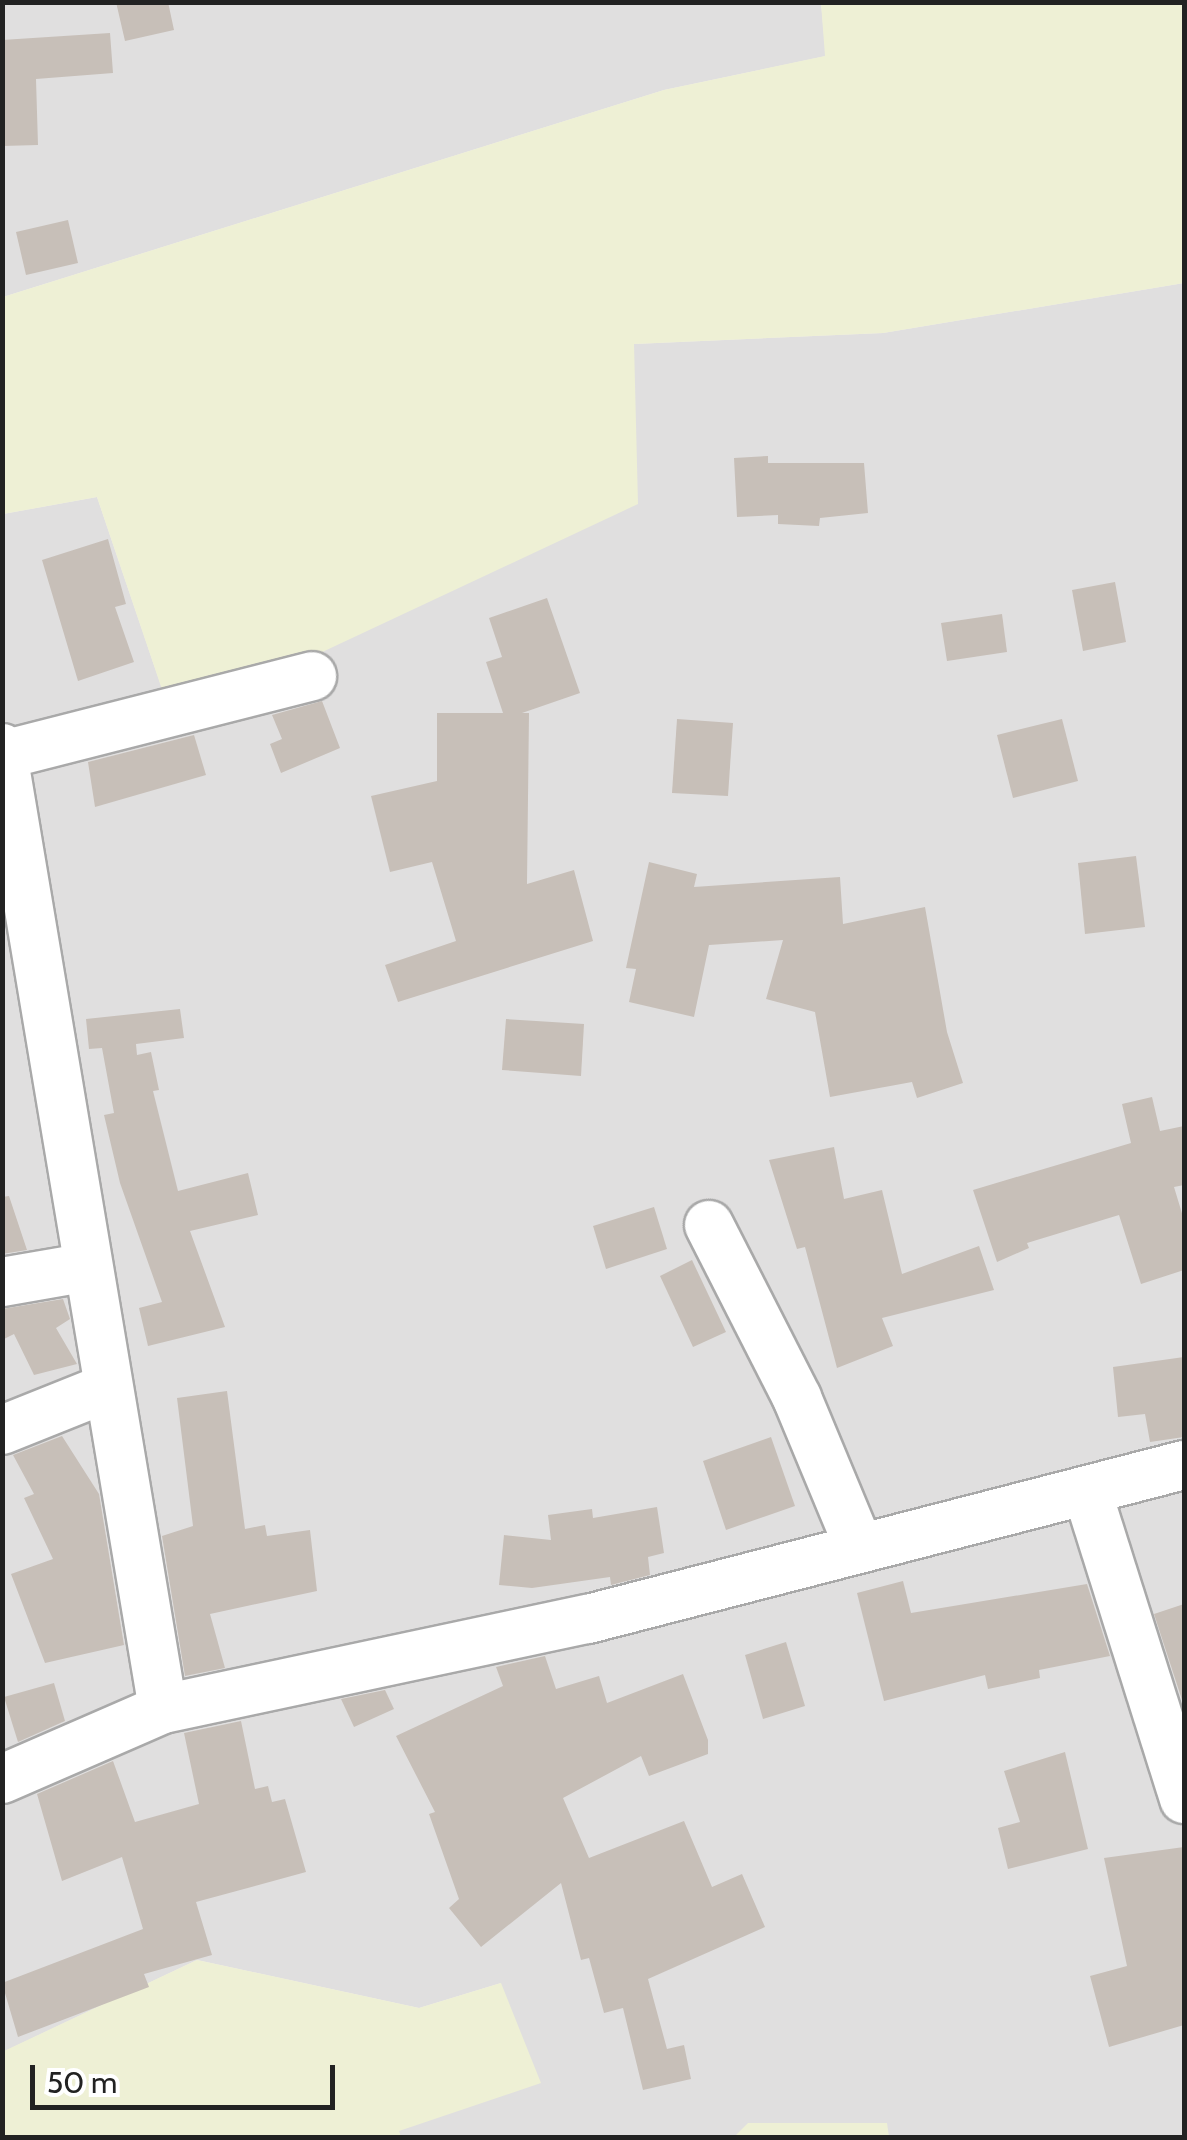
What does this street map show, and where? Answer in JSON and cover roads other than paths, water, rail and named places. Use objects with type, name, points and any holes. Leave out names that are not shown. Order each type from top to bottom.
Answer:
[{"type":"street","points":[[163,1709],[3,752],[312,676]]},
{"type":"street","points":[[709,1224],[796,1398],[859,1548]]},
{"type":"street","points":[[2,1282],[88,1267]]},
{"type":"street","points":[[2,1430],[108,1388]]},
{"type":"street","points":[[2,1779],[163,1709],[588,1619],[1184,1465]]},
{"type":"street","points":[[1087,1491],[1184,1799]]}]
